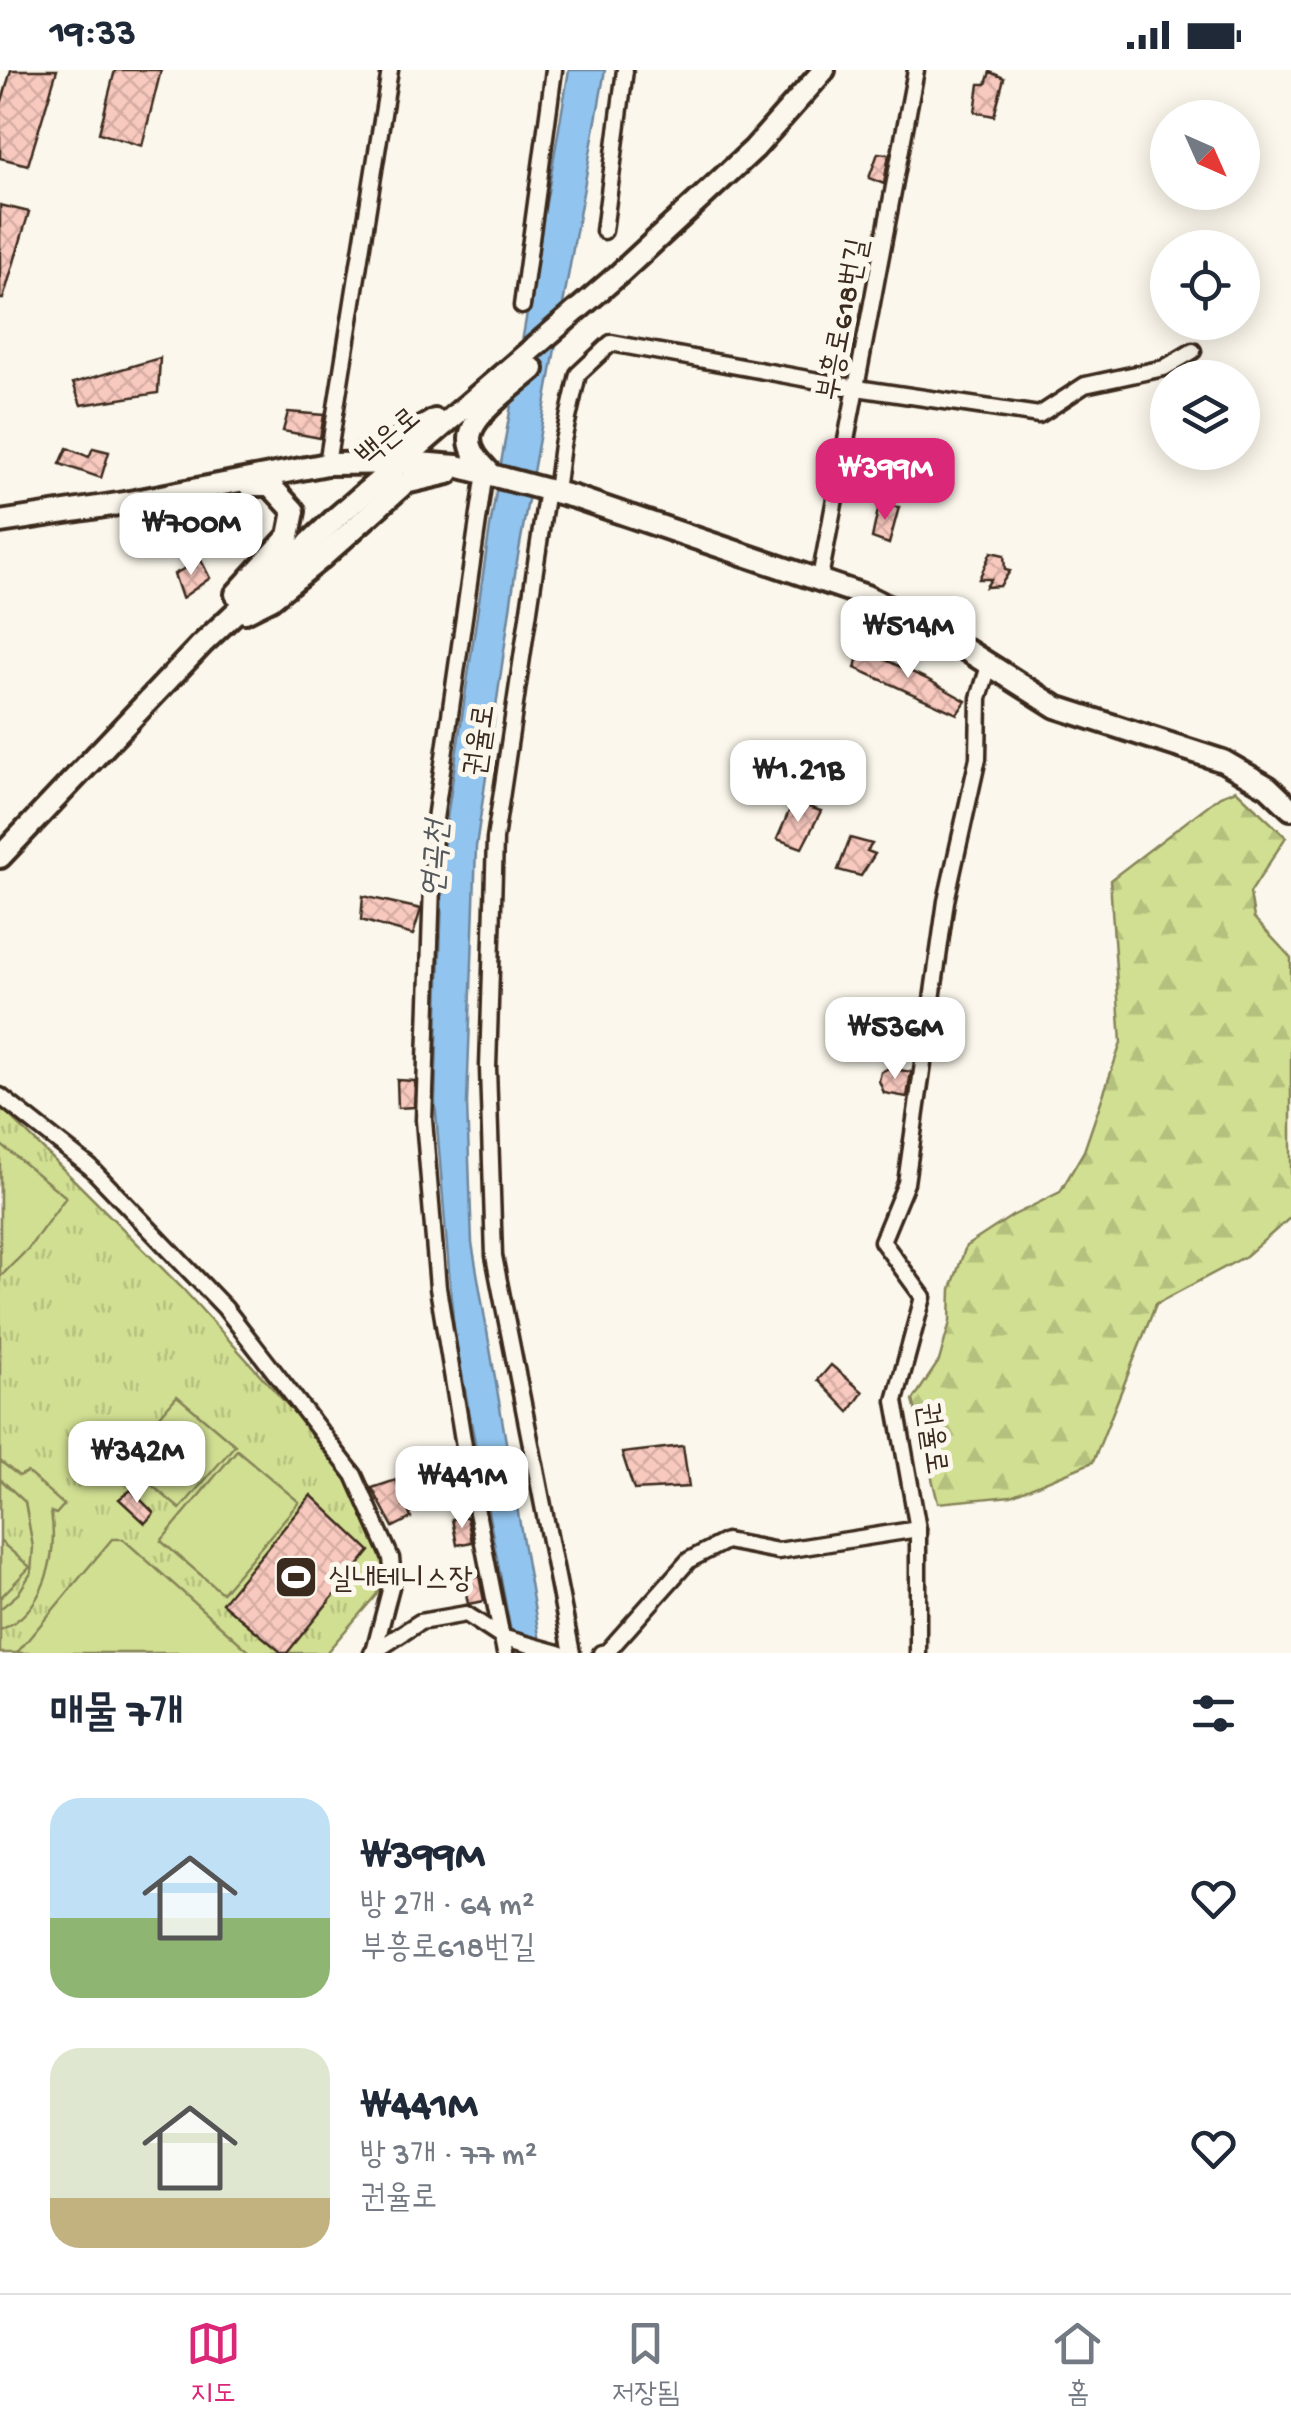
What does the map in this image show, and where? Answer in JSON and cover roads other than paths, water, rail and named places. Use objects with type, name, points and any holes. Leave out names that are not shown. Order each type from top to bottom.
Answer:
[{"type":"main road","name":"백은로","points":[[0,858],[202,644],[399,463],[498,390],[509,372],[593,304],[646,248],[754,149],[824,70]]},
{"type":"main road","points":[[485,473],[469,442],[472,426],[498,390],[593,304]]},
{"type":"main road","points":[[0,522],[158,497],[327,461],[376,455],[498,390]]},
{"type":"main road","points":[[327,461],[399,463],[485,473],[820,578],[894,608],[1070,713],[1224,761],[1268,787],[1291,808]]},
{"type":"main road","points":[[229,619],[271,599],[405,484],[429,476],[485,473]]},
{"type":"main road","points":[[158,497],[270,485],[294,512],[289,536],[205,626],[202,644]]},
{"type":"street","points":[[327,461],[390,70]]},
{"type":"street","points":[[522,306],[554,70]]},
{"type":"street","points":[[604,231],[624,70]]},
{"type":"street","name":"부흥로618번길","points":[[820,578],[916,70]]},
{"type":"street","name":"권율로","points":[[572,1653],[494,1256],[488,1068],[495,838],[562,445],[578,374],[612,343],[857,388]]},
{"type":"street","points":[[857,388],[1039,415],[1086,385],[1164,368],[1194,351]]},
{"type":"street","name":"권율로","points":[[485,473],[434,826],[424,1120],[438,1288],[465,1452],[505,1653]]},
{"type":"street","name":"권율로","points":[[918,1653],[918,1528],[895,1401],[923,1296],[882,1241],[906,1182],[946,901],[978,758],[979,698],[989,666]]},
{"type":"street","points":[[0,1096],[90,1167],[225,1308],[354,1475],[391,1558],[393,1579],[373,1652]]},
{"type":"street","points":[[600,1653],[607,1652],[688,1560],[726,1542],[778,1551],[918,1528]]},
{"type":"street","points":[[373,1652],[420,1622],[466,1614],[501,1636],[559,1653]]},
{"type":"water","points":[[569,70],[605,70],[516,567],[476,847],[467,1104],[472,1243],[542,1653],[515,1653],[454,1332],[435,1101],[444,838],[490,527]]},
{"type":"place","name":"실내테니스장","points":[[296,1577]]},
{"type":"water label","name":"연곡천","points":[[433,859]]}]
